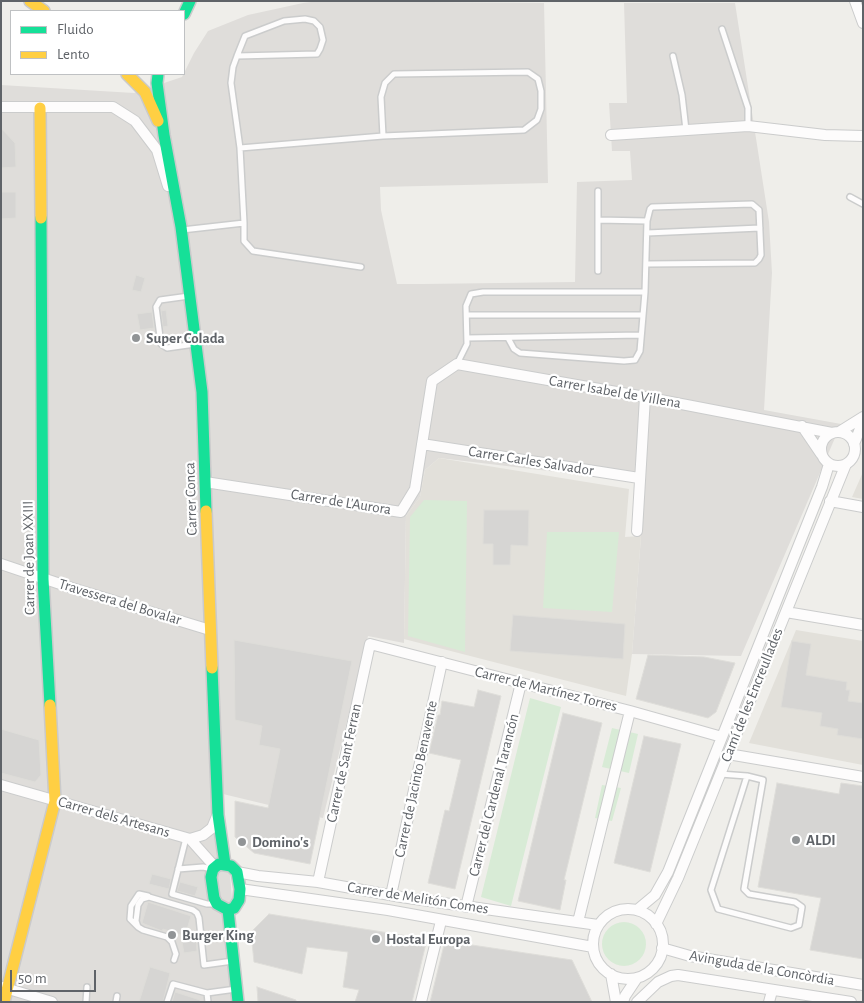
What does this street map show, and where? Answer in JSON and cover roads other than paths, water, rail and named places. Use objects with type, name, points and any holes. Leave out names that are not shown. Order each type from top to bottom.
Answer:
[{"type":"street","points":[[30,1],[43,10]]},
{"type":"street","points":[[188,7],[201,1]]},
{"type":"street","points":[[855,1],[863,23]]},
{"type":"street","name":"Carrer Conca","points":[[128,75],[145,92],[164,136]]},
{"type":"street","name":"Carrer Conca","points":[[158,75],[157,83],[164,136],[181,229],[202,392],[218,815],[217,867]]},
{"type":"street","points":[[1,106],[40,108],[113,107],[135,121],[157,150],[181,229]]},
{"type":"street","name":"Carrer de Joan XXIII","points":[[4,1002],[4,987],[55,800],[43,579],[40,108]]},
{"type":"street","points":[[611,135],[748,126],[825,135],[863,136]]},
{"type":"street","name":"Carrer de L'Aurora","points":[[205,482],[402,512],[415,489],[432,381],[457,364]]},
{"type":"street","name":"Carrer Isabel de Villena","points":[[457,364],[836,432]]},
{"type":"street","points":[[637,531],[645,397]]},
{"type":"street","points":[[802,426],[822,456],[829,464],[834,466],[846,464],[853,456],[854,444],[863,419]]},
{"type":"street","points":[[822,456],[821,445],[824,439],[863,419]]},
{"type":"street","points":[[836,432],[849,436],[854,444]]},
{"type":"street","name":"Carrer Carles Salvador","points":[[422,444],[639,478]]},
{"type":"street","name":"Camí de les Encreullades","points":[[637,910],[655,895],[661,886],[818,496],[829,464]]},
{"type":"street","name":"Camí de les Encreullades","points":[[656,924],[678,878],[846,464]]},
{"type":"street","points":[[830,501],[863,508]]},
{"type":"street","name":"Travessera del Bovalar","points":[[1,564],[43,579],[210,630]]},
{"type":"street","points":[[786,612],[863,625]]},
{"type":"street","name":"Carrer de Martínez Torres","points":[[370,644],[630,711],[722,737]]},
{"type":"street","name":"Carrer de Sant Ferran","points":[[318,882],[370,644]]},
{"type":"street","name":"Carrer de Jacinto Benavente","points":[[391,895],[442,662]]},
{"type":"street","name":"Carrer del Cardenal Tarancón","points":[[466,906],[521,683]]},
{"type":"street","points":[[578,922],[630,711]]},
{"type":"street","points":[[728,754],[863,777]]},
{"type":"street","name":"Carrer dels Artesans","points":[[1,785],[188,838],[217,867]]},
{"type":"street","points":[[188,838],[204,835],[212,828],[218,815]]},
{"type":"street","points":[[222,907],[234,908],[239,900],[240,889],[237,872],[231,866],[217,867],[211,877],[214,898],[222,907],[234,961],[238,1002]]},
{"type":"street","name":"Carrer de Melitón Comes","points":[[237,872],[318,882],[391,895],[598,925]]},
{"type":"street","name":"Carrer de Melitón Comes","points":[[240,889],[388,910],[593,947]]},
{"type":"street","points":[[622,1002],[637,978],[654,967],[660,958],[662,938],[656,924],[648,915],[637,910],[615,911],[598,925],[593,947],[596,958],[602,967],[619,978],[637,978]]},
{"type":"street","points":[[422,1002],[441,921]]},
{"type":"street","name":"Avinguda de la Concòrdia","points":[[662,948],[690,956],[863,985]]},
{"type":"street","points":[[611,974],[616,1002]]},
{"type":"street","name":"Avinguda de la Concòrdia","points":[[637,1002],[658,982],[678,975],[851,1002]]},
{"type":"street","points":[[4,987],[52,1002]]},
{"type":"street","points":[[769,1002],[772,990]]},
{"type":"street","points":[[809,995],[825,1002]]},
{"type":"lane","points":[[237,56],[316,54],[323,40],[320,27],[314,21],[305,18],[284,22],[245,36],[237,56],[233,66],[231,83],[240,148],[244,241],[253,251],[361,268]]},
{"type":"lane","points":[[722,29],[748,108],[748,126]]},
{"type":"lane","points":[[672,56],[682,95],[686,130]]},
{"type":"lane","points":[[240,148],[383,136],[524,130],[537,120],[541,109],[541,91],[538,79],[528,72],[394,74],[385,82],[381,97],[383,136]]},
{"type":"lane","points":[[598,191],[598,271]]},
{"type":"lane","points":[[850,197],[863,204]]},
{"type":"lane","points":[[508,338],[514,349],[520,353],[624,361],[635,360],[640,352],[644,315],[647,221],[650,209],[652,207],[752,204],[759,210],[761,255],[755,263],[647,264]]},
{"type":"lane","points":[[598,220],[647,221]]},
{"type":"lane","points":[[181,229],[244,224]]},
{"type":"lane","points":[[647,233],[760,228]]},
{"type":"lane","points":[[457,364],[467,344],[466,306],[472,294],[483,292],[646,292]]},
{"type":"lane","points":[[189,296],[160,300],[156,307],[161,344],[167,348],[196,344]]},
{"type":"lane","points":[[467,315],[644,315]]},
{"type":"lane","points":[[467,338],[642,335]]},
{"type":"lane","points":[[720,774],[747,776],[763,780],[744,889],[749,894],[795,902],[802,907],[799,925],[791,928],[718,909],[711,890],[747,776]]},
{"type":"lane","points":[[188,838],[172,894],[222,907]]},
{"type":"lane","points":[[178,869],[217,867]]},
{"type":"lane","points":[[174,960],[176,954],[172,942],[167,937],[143,930],[138,926],[136,921],[138,905],[142,898],[149,896],[197,913],[204,964],[234,961]]},
{"type":"lane","points":[[167,1002],[173,984],[207,994],[237,989]]},
{"type":"lane","points":[[86,1002],[87,986]]},
{"type":"lane","points":[[207,994],[208,1002]]},
{"type":"place","name":"Super Colada","points":[[136,338]]},
{"type":"place","name":"ALDI","points":[[796,840]]},
{"type":"place","name":"Domino's","points":[[242,842]]},
{"type":"place","name":"Burger King","points":[[172,935]]},
{"type":"place","name":"Hostal Europa","points":[[376,939]]}]
